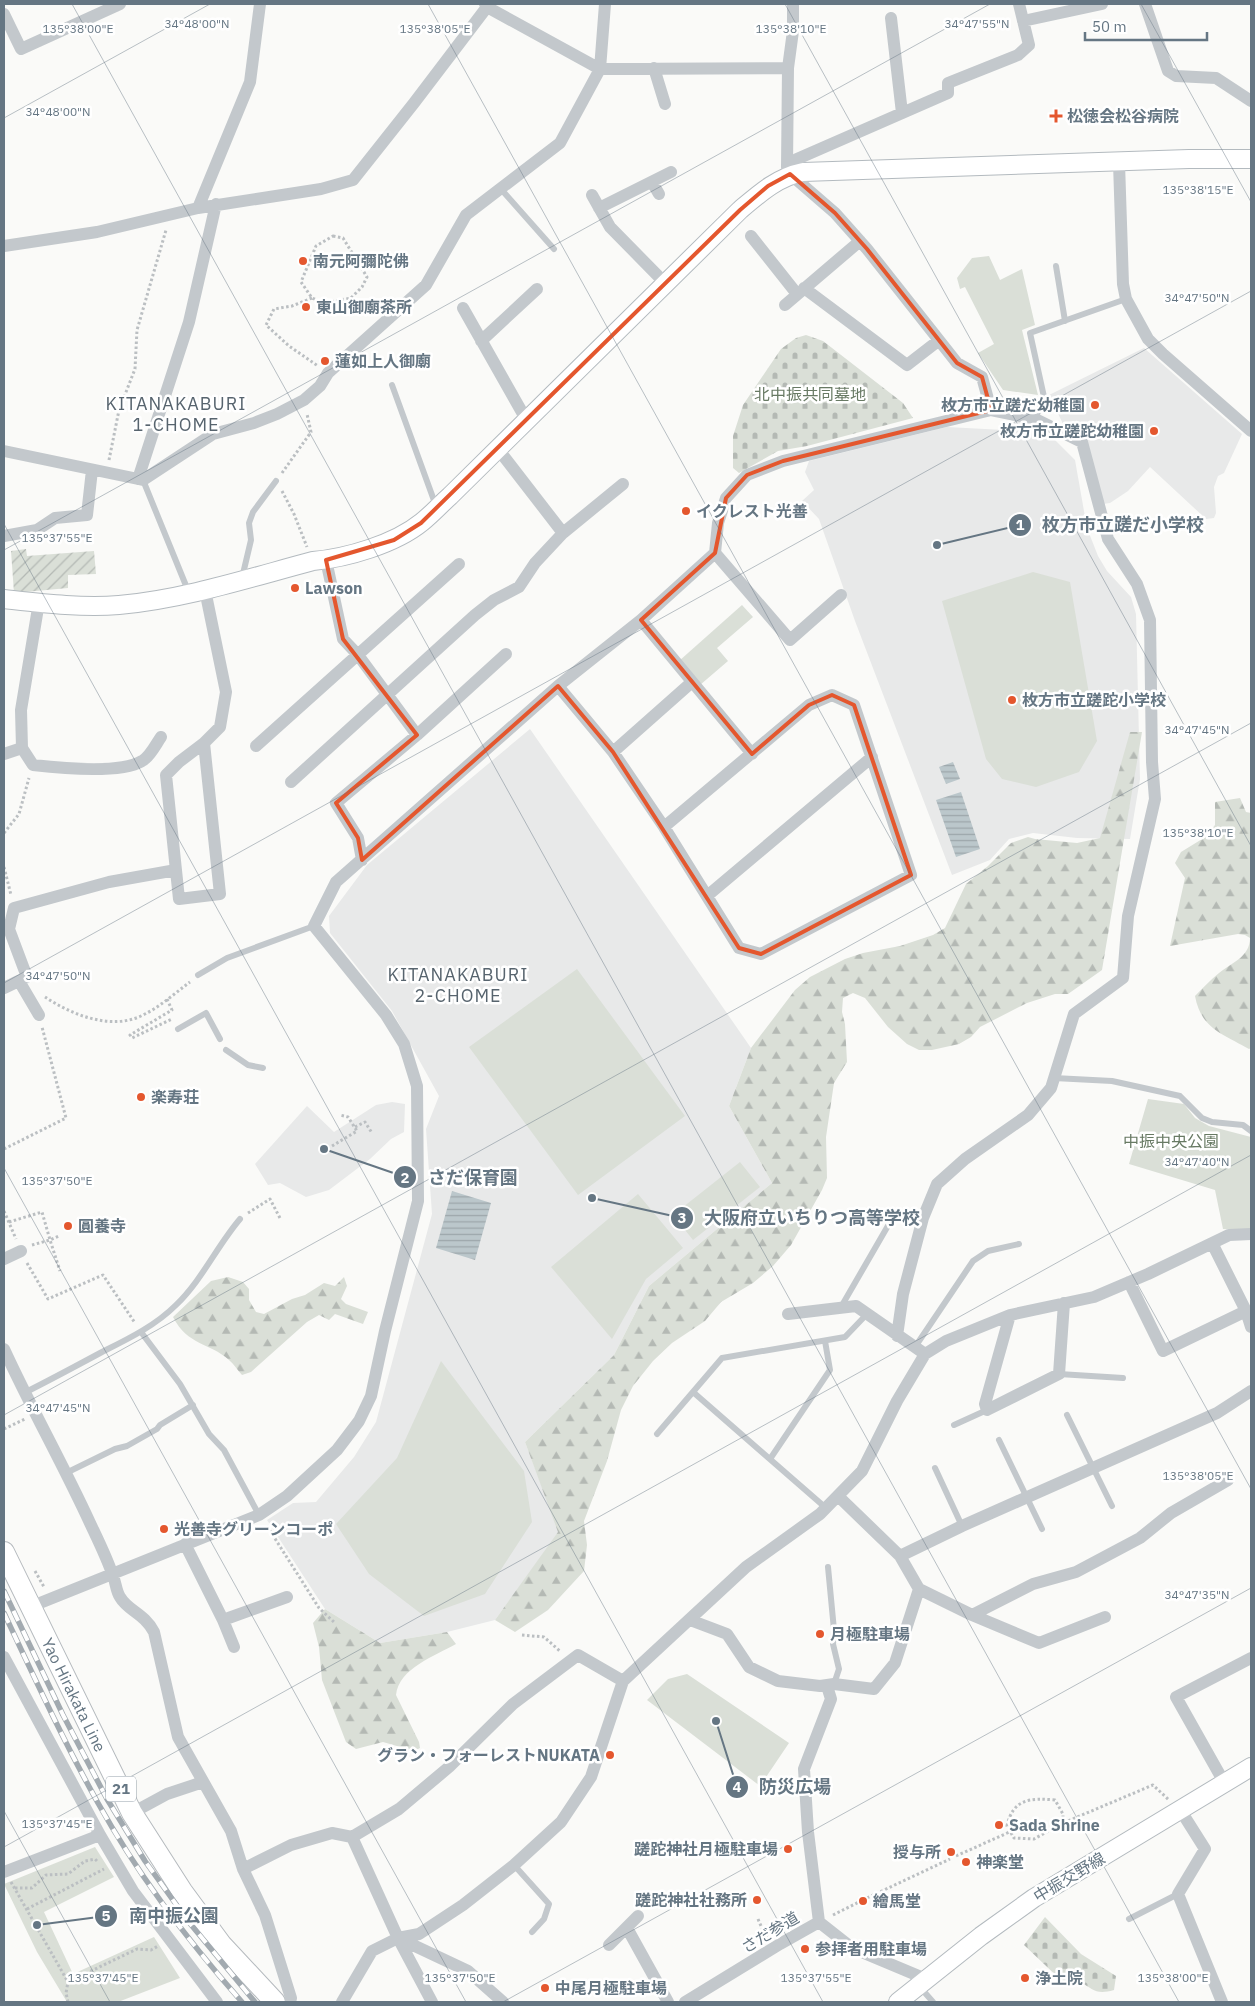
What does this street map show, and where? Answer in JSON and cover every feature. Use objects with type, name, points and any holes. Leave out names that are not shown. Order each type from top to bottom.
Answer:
[{"type":"main road","name":"Yao Hirakata Line","points":[[4,1552],[132,1813],[182,1890],[222,1944],[274,2002]]},
{"type":"street","points":[[4,14],[21,49],[120,4]]},
{"type":"street","points":[[198,208],[250,82],[260,4]]},
{"type":"street","points":[[4,451],[140,480],[212,434],[262,420],[304,400],[320,386],[328,373],[426,286],[466,215],[560,143],[600,69],[605,4]]},
{"type":"street","points":[[793,4],[793,31],[788,68],[789,171],[835,213],[860,241],[957,363],[982,377],[991,410]]},
{"type":"street","points":[[4,599],[117,605],[160,600],[320,561],[394,540],[421,523],[437,508],[740,210],[789,171],[797,159],[948,93],[948,83],[1018,55],[1029,45],[1019,4]]},
{"type":"street","points":[[1023,21],[1102,4]]},
{"type":"street","points":[[1145,4],[1168,71],[1176,76],[1216,78],[1251,101]]},
{"type":"street","points":[[4,246],[97,232],[216,204],[320,189],[353,180],[414,103],[486,6],[600,69],[788,68]]},
{"type":"street","points":[[891,18],[902,113]]},
{"type":"street","points":[[654,68],[665,104]]},
{"type":"street","points":[[789,171],[1251,159]]},
{"type":"street","points":[[1119,163],[1123,284],[1126,300],[1148,339],[1251,431]]},
{"type":"street","points":[[599,208],[671,172]]},
{"type":"street","points":[[652,182],[659,194]]},
{"type":"street","points":[[592,195],[610,227],[666,284]]},
{"type":"street","points":[[140,480],[189,322],[216,204]]},
{"type":"street","points":[[751,236],[801,291],[907,365],[938,341]]},
{"type":"street","points":[[785,305],[860,241]]},
{"type":"street","points":[[481,341],[537,289]]},
{"type":"street","points":[[463,308],[526,421]]},
{"type":"street","points":[[30,1607],[260,1515],[287,1496],[337,1450],[359,1421],[371,1396],[385,1331],[418,1201],[417,1086],[404,1044],[386,1015],[314,926],[336,882],[558,686],[641,620],[714,552],[718,523],[726,498],[747,475],[782,461],[991,410],[1034,419],[1082,442],[1108,539],[1137,584],[1150,620],[1152,762],[1156,799],[1128,916],[1123,978],[1074,1014],[1051,1088],[1028,1115],[966,1159],[937,1184],[923,1218],[902,1294],[897,1336]]},
{"type":"street","points":[[498,449],[563,533]]},
{"type":"street","points":[[4,536],[37,530],[55,518],[87,515],[92,470]]},
{"type":"street","points":[[291,782],[475,615],[494,600],[519,587],[535,563],[563,533],[623,484]]},
{"type":"street","points":[[714,552],[790,640],[841,595]]},
{"type":"street","points":[[320,561],[343,639],[358,655],[417,735]]},
{"type":"street","points":[[256,746],[459,564]]},
{"type":"street","points":[[197,592],[226,692],[220,728],[204,743],[178,762],[166,775],[180,899],[220,894],[204,743]]},
{"type":"street","points":[[39,602],[20,710],[22,748],[33,765],[70,770],[132,766],[144,760],[161,737]]},
{"type":"street","points":[[641,620],[752,754]]},
{"type":"street","points":[[362,860],[358,838],[336,803],[417,735],[506,654]]},
{"type":"street","points":[[613,752],[692,682]]},
{"type":"street","points":[[558,686],[613,752],[664,828],[739,948],[761,954],[911,875],[854,705],[832,695],[808,704],[664,828]]},
{"type":"street","points":[[4,754],[22,748]]},
{"type":"street","points":[[707,896],[872,757]]},
{"type":"street","points":[[4,988],[27,977],[9,929],[14,908],[108,882],[176,870]]},
{"type":"street","points":[[19,982],[39,1015]]},
{"type":"street","points":[[342,2002],[372,1951],[398,1938],[419,1934],[463,1905],[514,1865],[561,1822],[591,1777],[623,1680],[746,1567],[826,1508],[862,1471],[920,1351],[1010,1315],[1094,1297],[1229,1235],[1251,1234]]},
{"type":"street","points":[[1212,1243],[1246,1311],[1251,1326]]},
{"type":"street","points":[[4,1259],[26,1248]]},
{"type":"street","points":[[1129,1282],[1163,1351],[1246,1311]]},
{"type":"street","points":[[1010,1315],[985,1404],[987,1410],[1059,1374],[1064,1303]]},
{"type":"street","points":[[788,1314],[856,1306],[920,1351]]},
{"type":"street","points":[[4,1349],[24,1393],[66,1474],[113,1575],[119,1596],[124,1603],[144,1618],[154,1632],[178,1738],[231,1831],[243,1869],[265,1915],[291,1998],[290,2002]]},
{"type":"street","points":[[900,1556],[962,1526],[1218,1413],[1251,1392]]},
{"type":"street","points":[[972,1615],[1033,1584],[1076,1572],[1140,1538],[1171,1513],[1228,1480]]},
{"type":"street","points":[[838,1496],[900,1556],[919,1589],[972,1615],[1039,1643],[1105,1617]]},
{"type":"street","points":[[185,1544],[223,1620],[234,1647]]},
{"type":"street","points":[[690,1620],[727,1634],[749,1667],[778,1681],[874,1689],[895,1663],[919,1589]]},
{"type":"street","points":[[223,1620],[287,1597]]},
{"type":"street","points":[[243,1869],[291,1845],[332,1833],[352,1836],[399,1809],[449,1767],[513,1704],[578,1655],[623,1680]]},
{"type":"street","points":[[4,1657],[100,1835],[134,1891],[217,2002]]},
{"type":"street","points":[[1225,1784],[1176,1697],[1251,1658]]},
{"type":"street","points":[[819,1922],[808,1832],[804,1769],[831,1699],[831,1685]]},
{"type":"street","name":"中振交野線","points":[[898,2002],[981,1936],[1034,1898],[1251,1767]]},
{"type":"street","points":[[132,1813],[167,1794],[203,1782]]},
{"type":"street","points":[[1181,1811],[1205,1849],[1178,1894],[1222,2002]]},
{"type":"street","points":[[4,1872],[100,1835]]},
{"type":"street","points":[[352,1836],[398,1938],[432,2002]]},
{"type":"street","points":[[609,1945],[638,1916]]},
{"type":"street","name":"さだ参道","points":[[685,2002],[704,1998],[780,1944],[819,1922],[852,1948],[923,1982]]},
{"type":"street","points":[[627,1928],[668,2002]]},
{"type":"street","points":[[398,1938],[468,1970],[503,2002]]},
{"type":"lane","points":[[500,188],[554,249]]},
{"type":"lane","points":[[1056,266],[1064,321]]},
{"type":"lane","points":[[1034,419],[1044,397],[1030,333],[1126,300]]},
{"type":"lane","points":[[392,385],[437,508]]},
{"type":"lane","points":[[140,480],[197,592]]},
{"type":"lane","points":[[242,580],[251,540],[249,523],[253,512],[276,481]]},
{"type":"lane","points":[[198,975],[226,958],[314,926]]},
{"type":"lane","points":[[178,1029],[206,1013],[220,1039]]},
{"type":"lane","points":[[226,1050],[248,1065],[263,1068]]},
{"type":"lane","points":[[1054,1078],[1112,1081],[1180,1096],[1202,1118],[1212,1122],[1243,1125],[1251,1131]]},
{"type":"lane","points":[[24,1393],[140,1332],[177,1305],[202,1274],[223,1240],[240,1219]]},
{"type":"lane","points":[[840,1308],[889,1224]]},
{"type":"lane","points":[[920,1351],[974,1261],[988,1251],[1019,1244]]},
{"type":"lane","points":[[657,1434],[722,1358],[845,1337],[867,1314]]},
{"type":"lane","points":[[140,1332],[180,1384],[209,1434],[224,1450],[260,1515]]},
{"type":"lane","points":[[770,1459],[830,1370],[825,1341]]},
{"type":"lane","points":[[1059,1374],[1123,1378]]},
{"type":"lane","points":[[693,1392],[826,1508]]},
{"type":"lane","points":[[66,1474],[115,1449],[127,1446],[193,1405]]},
{"type":"lane","points":[[954,1425],[987,1410]]},
{"type":"lane","points":[[1067,1415],[1112,1506]]},
{"type":"lane","points":[[1000,1440],[1042,1529]]},
{"type":"lane","points":[[935,1468],[962,1526]]},
{"type":"lane","points":[[828,1567],[834,1630],[833,1644],[840,1669],[831,1685]]},
{"type":"lane","points":[[514,1865],[549,1904],[544,1919],[532,1932]]},
{"type":"lane","points":[[1129,1919],[1178,1894]]},
{"type":"lane","points":[[923,1982],[933,2002]]},
{"type":"path","points":[[107,473],[112,438],[119,410],[135,368],[137,330],[170,215]]},
{"type":"path","points":[[312,298],[301,282],[316,246],[333,236],[343,238],[367,277],[362,287],[352,298],[324,303],[312,298],[292,306],[274,309],[266,325],[289,346],[328,373]]},
{"type":"path","points":[[339,267],[356,257]]},
{"type":"path","points":[[304,400],[311,432],[276,481],[320,561]]},
{"type":"path","points":[[4,833],[19,814],[33,765]]},
{"type":"path","points":[[4,867],[14,908]]},
{"type":"path","points":[[42,995],[56,1004],[79,1014],[103,1021],[122,1021],[142,1016],[198,975]]},
{"type":"path","points":[[167,999],[172,1010],[130,1034],[132,1038],[172,1018]]},
{"type":"path","points":[[4,1149],[66,1118],[39,1015]]},
{"type":"path","points":[[332,1146],[357,1131],[348,1117],[340,1115]]},
{"type":"path","points":[[355,1127],[365,1122],[372,1133]]},
{"type":"path","points":[[240,1219],[270,1199],[281,1220]]},
{"type":"path","points":[[4,1211],[26,1248],[48,1299],[103,1276],[140,1332]]},
{"type":"path","points":[[9,1222],[42,1212],[60,1271]]},
{"type":"path","points":[[26,1248],[60,1236]]},
{"type":"path","points":[[4,1429],[35,1415]]},
{"type":"path","points":[[260,1515],[319,1608],[335,1623]]},
{"type":"path","points":[[522,1635],[544,1637],[570,1660]]},
{"type":"path","points":[[1063,1823],[1063,1814],[1055,1800],[1029,1799],[1016,1806],[1007,1826],[1012,1830],[1014,1838],[1034,1839],[1063,1823],[1153,1785],[1181,1811]]},
{"type":"path","points":[[956,1856],[1012,1830]]},
{"type":"path","points":[[14,1888],[32,1888],[46,1876],[68,1874],[85,1861],[95,1859],[103,1869]]},
{"type":"path","points":[[867,1898],[950,1859]]},
{"type":"path","points":[[27,1909],[117,1862]]},
{"type":"path","points":[[4,1872],[68,1982],[66,1993],[68,2002]]},
{"type":"path","points":[[833,1915],[859,1902]]},
{"type":"path","points":[[68,1982],[137,1949],[151,1950],[164,1944]]},
{"type":"highlighted area","points":[[790,174],[835,213],[867,249],[957,363],[982,377],[991,410],[783,461],[747,475],[726,498],[715,553],[641,620],[752,754],[809,705],[832,695],[854,705],[911,875],[761,954],[739,948],[613,752],[558,686],[362,860],[358,838],[336,803],[417,735],[343,639],[326,560],[394,540],[421,523],[740,210],[768,186]]},
{"type":"shaded area","name":"枚方市立蹉跎幼稚園","points":[[1144,348],[1242,434],[1224,473],[1218,476],[1214,487],[1216,513],[1214,518],[1206,519],[1150,467],[1128,491],[1110,503],[1103,504],[1086,442],[1065,428],[1049,395]]},
{"type":"shaded area","name":"枚方市立蹉跎小学校","points":[[1019,420],[1039,424],[1075,460],[1087,528],[1098,556],[1107,571],[1131,597],[1136,614],[1140,779],[1130,839],[1077,838],[1033,833],[1009,839],[990,860],[952,875],[855,621],[819,519],[802,501],[814,490],[805,472],[809,461],[947,427],[1004,430]]},
{"type":"shaded area","points":[[530,729],[751,1048],[729,1106],[772,1183],[649,1286],[614,1355],[525,1442],[559,1532],[495,1620],[447,1632],[380,1643],[325,1609],[267,1520],[293,1503],[316,1502],[354,1457],[376,1422],[432,1214],[426,1129],[439,1096],[392,1011],[330,933],[329,916],[367,865]]},
{"type":"shaded area","points":[[953,762],[960,779],[946,784],[939,767]]},
{"type":"shaded area","points":[[961,792],[980,849],[956,857],[936,800]]},
{"type":"shaded area","points":[[392,1102],[405,1104],[404,1132],[391,1139],[370,1159],[329,1190],[306,1197],[280,1183],[268,1185],[255,1164],[307,1106],[334,1132],[376,1105]]},
{"type":"shaded area","points":[[452,1191],[491,1203],[475,1260],[436,1248]]},
{"type":"green space","points":[[989,256],[1000,280],[1022,269],[1035,325],[1022,330],[1038,395],[1003,390],[978,353],[994,344],[965,287],[960,289],[957,278],[972,258]]},
{"type":"green space","name":"北中振共同墓地","points":[[806,335],[823,341],[903,403],[913,418],[807,446],[778,451],[739,473],[733,468],[733,436],[743,405],[781,349],[796,338]]},
{"type":"green space","points":[[26,549],[27,556],[94,551],[96,574],[68,575],[68,588],[14,593],[11,551]]},
{"type":"green space","points":[[1033,572],[1070,582],[1097,741],[1079,772],[1036,787],[1002,779],[986,759],[942,601]]},
{"type":"green space","points":[[742,605],[753,617],[717,648],[728,661],[700,685],[679,661]]},
{"type":"green space","points":[[1130,732],[1142,732],[1102,970],[1068,994],[1055,994],[1027,1003],[980,1027],[971,1037],[959,1044],[932,1050],[919,1050],[907,1044],[888,1027],[865,998],[853,993],[843,998],[842,1012],[845,1024],[847,1062],[834,1083],[826,1137],[827,1178],[822,1190],[791,1245],[773,1266],[753,1283],[721,1302],[705,1321],[672,1343],[653,1361],[633,1386],[621,1410],[607,1461],[584,1521],[587,1545],[584,1571],[548,1610],[515,1632],[495,1620],[558,1532],[525,1442],[614,1355],[649,1286],[772,1183],[729,1106],[751,1048],[795,990],[810,977],[845,959],[863,953],[900,946],[933,935],[945,928],[966,884],[988,866],[1011,843],[1028,837],[1077,843],[1100,838]]},
{"type":"green space","points":[[1240,798],[1246,812],[1251,813],[1251,1048],[1249,1049],[1214,1029],[1202,1016],[1195,996],[1216,976],[1243,955],[1247,950],[1250,938],[1238,934],[1170,946],[1185,878],[1175,863],[1181,852],[1207,836],[1215,825],[1215,802]]},
{"type":"green space","points":[[577,969],[685,1116],[578,1195],[469,1047]]},
{"type":"green space","name":"中振中央公園","points":[[1148,1099],[1184,1104],[1195,1118],[1209,1126],[1251,1137],[1251,1230],[1223,1229],[1215,1190],[1129,1164]]},
{"type":"green space","points":[[740,1162],[760,1187],[693,1240],[673,1215]]},
{"type":"green space","points":[[638,1194],[683,1248],[646,1279],[612,1339],[551,1267]]},
{"type":"green space","points":[[228,1277],[243,1282],[249,1289],[249,1300],[256,1312],[264,1314],[292,1299],[305,1295],[324,1283],[335,1286],[344,1277],[347,1286],[341,1299],[346,1304],[368,1312],[363,1324],[335,1314],[329,1320],[319,1315],[307,1322],[251,1372],[242,1375],[221,1354],[192,1339],[173,1317],[211,1281]]},
{"type":"green space","points":[[441,1361],[524,1471],[532,1522],[485,1594],[424,1616],[369,1574],[336,1524],[397,1458]]},
{"type":"green space","points":[[325,1609],[380,1643],[447,1632],[456,1644],[419,1664],[404,1677],[399,1686],[396,1695],[419,1742],[420,1748],[414,1751],[383,1742],[356,1749],[346,1742],[322,1680],[319,1647],[313,1623]]},
{"type":"green space","points":[[687,1674],[789,1743],[760,1786],[647,1700],[668,1679]]},
{"type":"green space","points":[[95,1847],[114,1877],[44,1912],[73,1974],[154,1937],[180,1978],[118,2002],[67,2002],[37,1952],[4,1884]]},
{"type":"green space","points":[[1045,1917],[1081,1954],[1116,1976],[1114,1990],[1099,1992],[1079,1981],[1064,1983],[1024,1945]]},
{"type":"railway","points":[[4,1591],[63,1715],[107,1799],[145,1861],[188,1921],[255,2002]]},
{"type":"railway","points":[[4,1613],[61,1733],[113,1830],[165,1907],[242,2002]]},
{"type":"place","name":"松徳会松谷病院","points":[[1056,116]]},
{"type":"place","name":"南元阿彌陀佛","points":[[303,261]]},
{"type":"place","name":"東山御廟茶所","points":[[306,307]]},
{"type":"place","name":"蓮如上人御廟","points":[[325,361]]},
{"type":"place","name":"枚方市立蹉だ幼稚園","points":[[1095,405]]},
{"type":"place","name":"枚方市立蹉跎幼稚園","points":[[1154,431]]},
{"type":"place","name":"イクレスト光善","points":[[686,511]]},
{"type":"place","name":"枚方市立蹉だ小学校","points":[[937,545]]},
{"type":"place","name":"Lawson","points":[[295,588]]},
{"type":"place","name":"枚方市立蹉跎小学校","points":[[1012,700]]},
{"type":"place","name":"楽寿荘","points":[[141,1097]]},
{"type":"place","name":"さだ保育園","points":[[324,1149]]},
{"type":"place","name":"大阪府立いちりつ高等学校","points":[[592,1198]]},
{"type":"place","name":"圓養寺","points":[[68,1226]]},
{"type":"place","name":"光善寺グリーンコーポ","points":[[164,1529]]},
{"type":"place","name":"月極駐車場","points":[[820,1634]]},
{"type":"place","name":"防災広場","points":[[716,1721]]},
{"type":"place","name":"グラン・フォーレストNUKATA","points":[[610,1755]]},
{"type":"place","name":"Sada Shrine","points":[[999,1825]]},
{"type":"place","name":"蹉跎神社月極駐車場","points":[[788,1849]]},
{"type":"place","name":"授与所","points":[[951,1852]]},
{"type":"place","name":"神楽堂","points":[[966,1862]]},
{"type":"place","name":"蹉跎神社社務所","points":[[757,1900]]},
{"type":"place","name":"繪馬堂","points":[[863,1901]]},
{"type":"place","name":"南中振公園","points":[[37,1925]]},
{"type":"place","name":"参拝者用駐車場","points":[[805,1949]]},
{"type":"place","name":"浄土院","points":[[1025,1978]]},
{"type":"place","name":"中尾月極駐車場","points":[[545,1988]]},
{"type":"district","name":"KITANAKABURI 1-CHOME","points":[[176,414]]},
{"type":"district","name":"KITANAKABURI 2-CHOME","points":[[458,985]]}]
